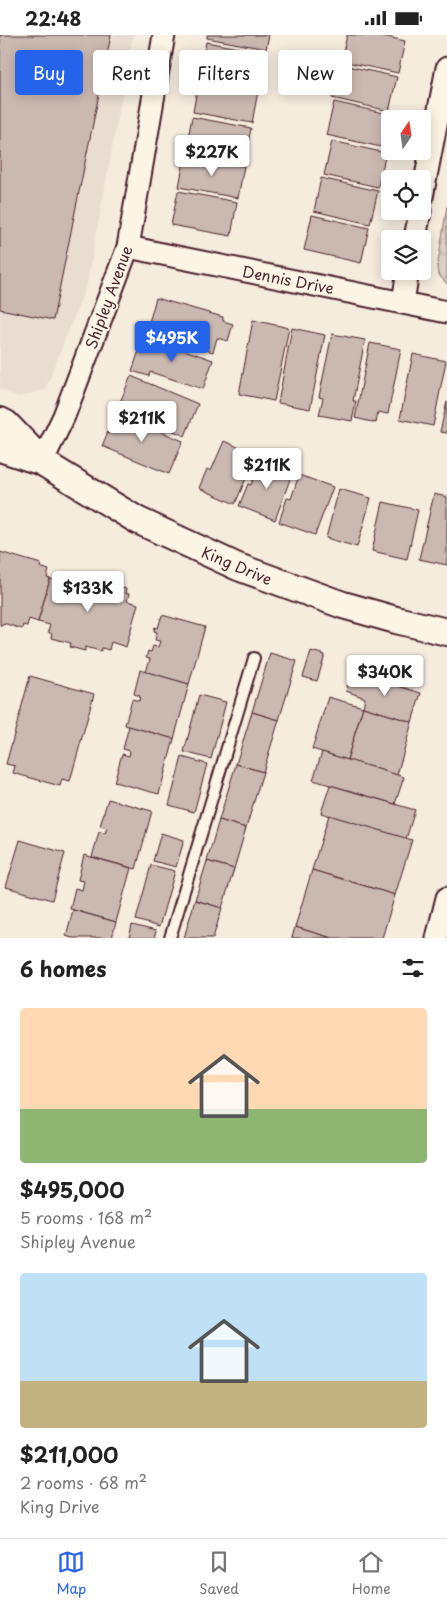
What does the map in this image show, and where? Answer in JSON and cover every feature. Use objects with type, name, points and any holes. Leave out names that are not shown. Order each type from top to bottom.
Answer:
[{"type":"street","name":"Shipley Avenue","points":[[42,462],[64,417],[128,247],[164,35]]},
{"type":"street","points":[[427,170],[447,68]]},
{"type":"street","name":"Dennis Drive","points":[[128,247],[447,312]]},
{"type":"street","points":[[403,302],[407,280]]},
{"type":"street","name":"King Drive","points":[[0,421],[6,424],[42,462]]},
{"type":"street","name":"King Drive","points":[[0,448],[42,462],[137,520],[238,567],[343,605],[447,632]]},
{"type":"street","points":[[437,938],[447,898]]},
{"type":"lane","points":[[170,938],[254,658]]},
{"type":"shaded area","points":[[0,35],[133,35],[130,50],[93,50],[93,95],[122,95],[87,284],[45,390],[18,397],[0,389]]},
{"type":"green space","points":[[447,206],[447,284],[438,274],[437,268]]},
{"type":"building","points":[[0,35],[111,35],[108,50],[93,50],[93,95],[99,95],[53,320],[0,309]]},
{"type":"building","points":[[207,35],[269,35],[266,49],[207,38]]},
{"type":"building","points":[[347,35],[379,35],[405,41],[398,73],[352,63],[352,50],[344,50]]},
{"type":"building","points":[[206,42],[249,50],[205,50]]},
{"type":"building","points":[[352,67],[397,77],[389,110],[332,98],[333,95],[352,95]]},
{"type":"building","points":[[196,95],[257,95],[252,123],[193,112]]},
{"type":"building","points":[[334,102],[381,112],[381,147],[326,135]]},
{"type":"building","points":[[192,117],[251,128],[245,161],[186,149]]},
{"type":"building","points":[[332,141],[381,152],[381,160],[384,160],[378,187],[324,175]]},
{"type":"building","points":[[185,155],[244,166],[238,198],[179,187]]},
{"type":"building","points":[[321,178],[378,191],[370,224],[314,211]]},
{"type":"building","points":[[178,191],[237,202],[231,236],[171,225]]},
{"type":"building","points":[[312,215],[369,228],[361,263],[304,250]]},
{"type":"building","points":[[156,298],[223,317],[223,321],[233,324],[228,341],[217,338],[213,352],[146,333]]},
{"type":"building","points":[[253,320],[289,328],[274,401],[239,394]]},
{"type":"building","points":[[292,328],[325,335],[310,409],[278,403]]},
{"type":"building","points":[[332,334],[365,340],[353,401],[356,401],[352,421],[319,415],[323,398],[319,397]]},
{"type":"building","points":[[144,336],[213,360],[203,389],[150,372],[149,376],[132,371]]},
{"type":"building","points":[[370,343],[401,349],[388,414],[378,412],[376,423],[355,418]]},
{"type":"building","points":[[413,354],[446,361],[433,426],[400,419]]},
{"type":"building","points":[[131,376],[198,404],[185,436],[118,407]]},
{"type":"building","points":[[447,402],[447,433],[440,432]]},
{"type":"building","points":[[116,413],[183,441],[169,474],[102,446]]},
{"type":"building","points":[[224,441],[256,455],[235,504],[199,488],[207,469],[211,471]]},
{"type":"building","points":[[261,459],[293,471],[275,520],[239,506],[248,484],[251,485]]},
{"type":"building","points":[[299,475],[333,487],[315,535],[279,522],[287,498],[291,499]]},
{"type":"building","points":[[339,489],[371,498],[357,547],[326,538]]},
{"type":"building","points":[[434,494],[447,497],[447,565],[419,559]]},
{"type":"building","points":[[383,502],[418,510],[407,559],[372,551]]},
{"type":"building","points":[[0,552],[41,564],[40,567],[49,570],[47,578],[50,579],[38,622],[29,619],[27,626],[23,625],[22,629],[3,623],[0,625]]},
{"type":"building","points":[[70,574],[103,581],[103,583],[126,589],[125,593],[129,594],[127,601],[138,604],[126,647],[111,642],[109,650],[102,648],[101,651],[85,647],[85,651],[70,647],[71,643],[51,638],[52,634],[48,632],[50,625],[38,622],[50,579],[57,581],[59,575],[68,577]]},
{"type":"building","points":[[162,615],[205,627],[189,684],[146,672],[150,659],[146,658],[148,651],[151,652],[153,646],[158,647],[160,641],[155,640],[157,632],[154,631],[155,627],[158,628]]},
{"type":"building","points":[[311,651],[325,655],[317,681],[303,677]]},
{"type":"building","points":[[270,653],[297,661],[279,720],[252,712]]},
{"type":"building","points":[[140,670],[189,684],[174,739],[125,725],[132,699],[139,701],[140,696],[134,694]]},
{"type":"building","points":[[352,672],[421,693],[412,722],[363,707],[365,698],[346,691]]},
{"type":"building","points":[[30,676],[94,694],[70,781],[62,779],[60,786],[13,773],[15,766],[6,764]]},
{"type":"building","points":[[199,695],[226,702],[211,759],[184,752]]},
{"type":"building","points":[[328,697],[363,707],[347,760],[312,749]]},
{"type":"building","points":[[363,707],[412,722],[397,775],[347,760]]},
{"type":"building","points":[[252,712],[279,720],[263,772],[236,764]]},
{"type":"building","points":[[129,726],[174,739],[159,794],[114,782],[122,754],[129,756],[130,751],[123,749]]},
{"type":"building","points":[[322,752],[404,777],[395,804],[313,780]]},
{"type":"building","points":[[182,757],[207,764],[194,812],[169,805]]},
{"type":"building","points":[[236,764],[263,772],[246,828],[219,820]]},
{"type":"building","points":[[330,785],[415,810],[406,839],[321,813]]},
{"type":"building","points":[[108,799],[152,811],[136,869],[92,857],[99,832],[105,833],[107,828],[100,826]]},
{"type":"building","points":[[329,815],[412,840],[395,895],[312,870]]},
{"type":"building","points":[[219,820],[246,828],[234,869],[207,861]]},
{"type":"building","points":[[161,833],[184,840],[176,867],[153,861]]},
{"type":"building","points":[[20,840],[65,853],[52,900],[6,887]]},
{"type":"building","points":[[84,855],[131,868],[116,922],[70,909],[75,888],[82,890],[84,881],[78,880]]},
{"type":"building","points":[[207,861],[234,869],[222,908],[195,900]]},
{"type":"building","points":[[151,865],[175,871],[159,927],[136,920]]},
{"type":"building","points":[[312,870],[395,895],[382,938],[332,938],[295,927]]},
{"type":"building","points":[[195,900],[222,908],[213,938],[184,938]]},
{"type":"building","points":[[73,910],[116,922],[112,938],[72,938],[66,936]]},
{"type":"building","points":[[132,925],[156,931],[154,938],[129,938]]},
{"type":"building","points":[[295,927],[332,938],[292,938]]}]
